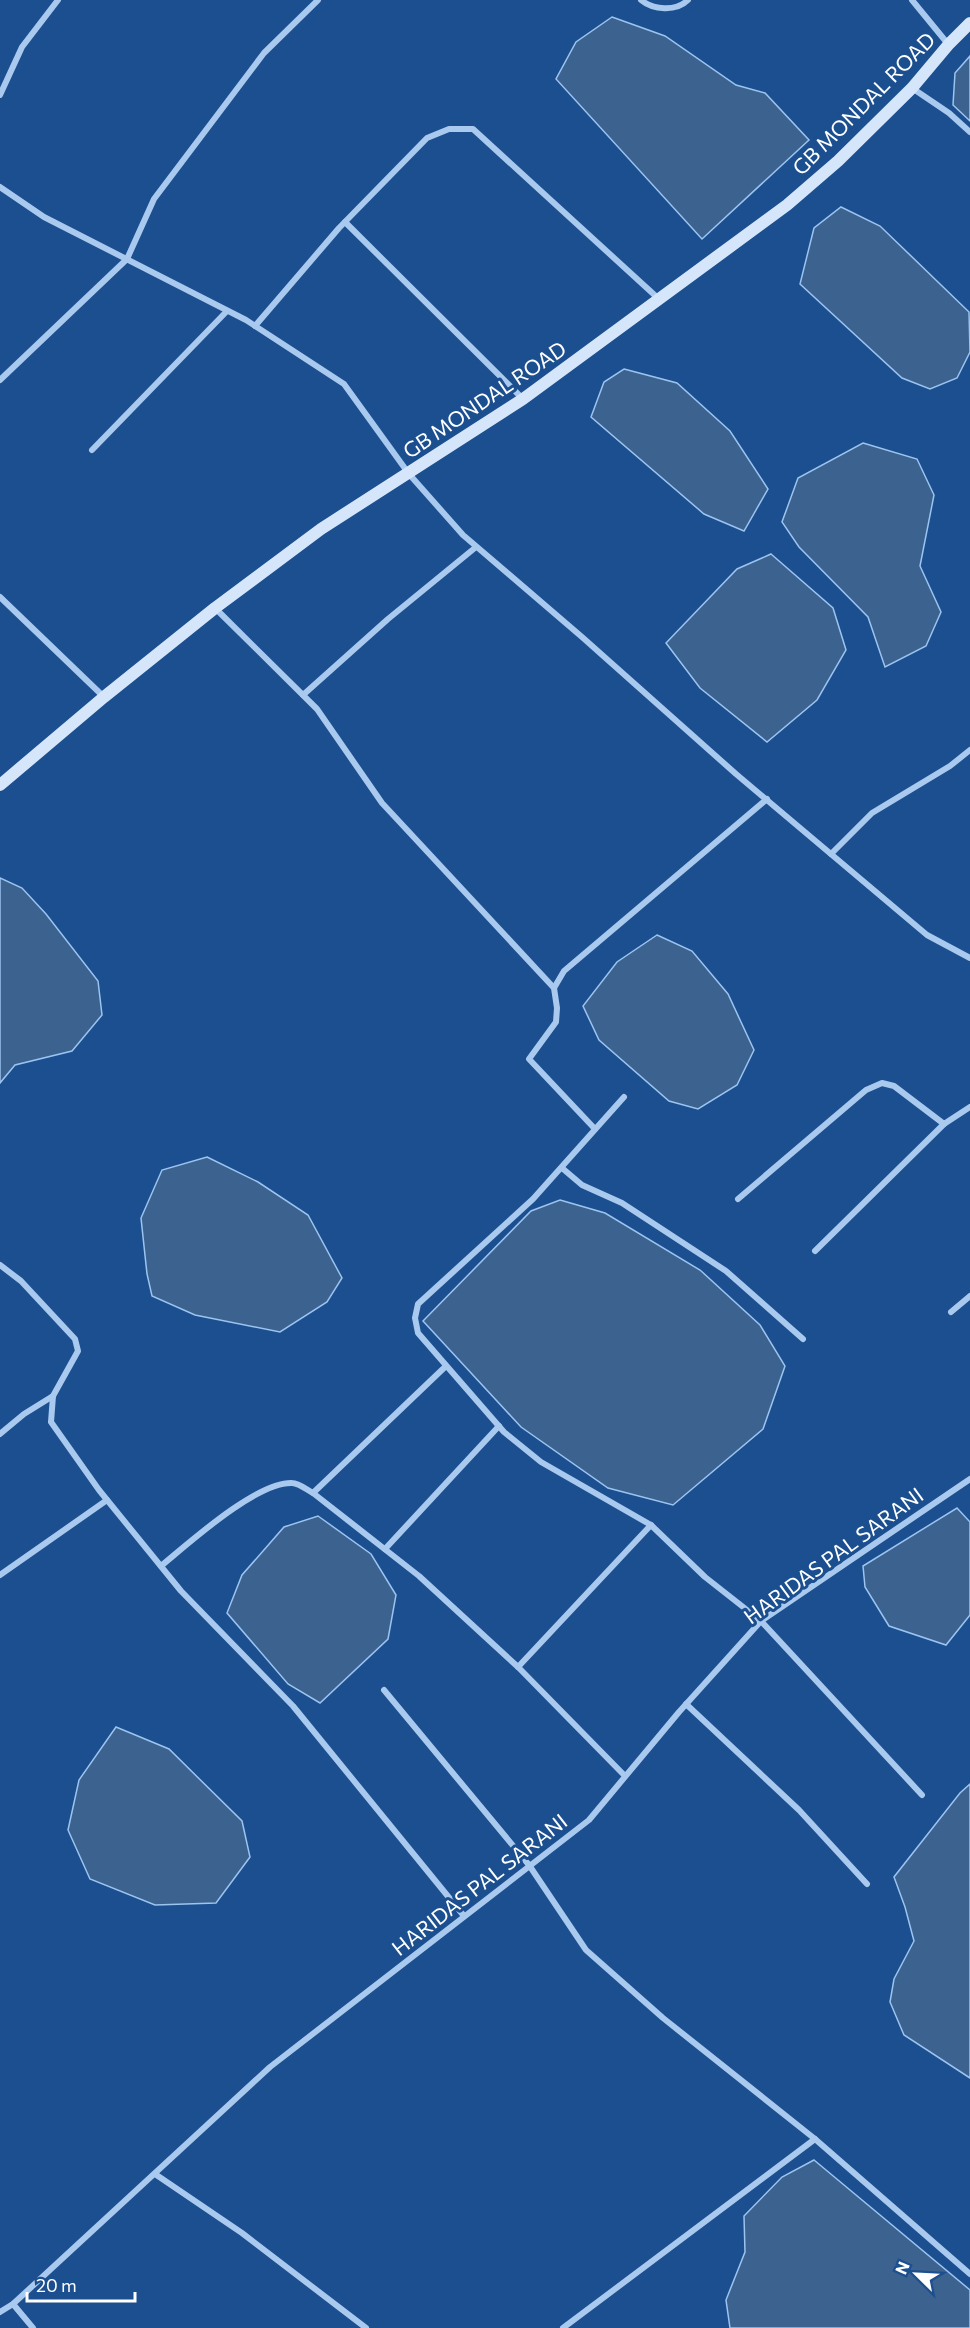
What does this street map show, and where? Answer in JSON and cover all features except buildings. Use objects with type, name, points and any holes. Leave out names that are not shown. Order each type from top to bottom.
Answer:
[{"type":"street","points":[[0,95],[22,47],[58,0]]},
{"type":"street","points":[[0,380],[127,260],[154,199],[264,53],[318,0]]},
{"type":"street","points":[[640,0],[649,6],[666,9],[684,4],[688,0]]},
{"type":"street","points":[[912,0],[949,44]]},
{"type":"street","name":"GB MONDAL ROAD","points":[[0,785],[104,697],[215,608],[321,529],[523,399],[661,300],[787,205],[838,161],[912,88],[970,23]]},
{"type":"street","points":[[912,88],[949,113],[970,132]]},
{"type":"street","points":[[255,326],[345,222],[427,138],[449,129],[473,129],[661,300]]},
{"type":"street","points":[[0,187],[44,217],[255,326],[344,384],[409,474],[476,547],[927,935],[970,958]]},
{"type":"street","points":[[345,222],[523,399]]},
{"type":"street","points":[[92,450],[227,311]]},
{"type":"street","points":[[303,695],[388,619],[476,547]]},
{"type":"street","points":[[0,597],[104,697]]},
{"type":"street","points":[[215,608],[317,709],[382,803],[554,988],[557,1008],[556,1022],[530,1059],[595,1130]]},
{"type":"street","points":[[831,854],[872,813],[950,766],[970,750]]},
{"type":"street","points":[[554,988],[564,971],[767,799]]},
{"type":"street","points":[[738,1199],[866,1090],[882,1083],[894,1086],[944,1124]]},
{"type":"street","points":[[624,1097],[533,1199],[418,1304],[415,1317],[418,1333],[499,1426],[541,1462],[651,1525],[705,1576],[761,1621],[922,1794]]},
{"type":"street","points":[[815,1251],[944,1124],[970,1107]]},
{"type":"street","points":[[562,1168],[582,1185],[622,1203],[726,1270],[803,1339]]},
{"type":"street","points":[[0,1265],[21,1281],[75,1339],[78,1351],[53,1396],[51,1422],[107,1500],[181,1591],[292,1706],[464,1916]]},
{"type":"street","points":[[951,1312],[970,1296]]},
{"type":"street","points":[[313,1493],[446,1366]]},
{"type":"street","points":[[0,1434],[24,1414],[53,1396]]},
{"type":"street","points":[[385,1549],[499,1426]]},
{"type":"street","name":"HARIDAS PAL SARANI","points":[[0,2312],[13,2304],[270,2067],[589,1820],[686,1704],[761,1621],[970,1479]]},
{"type":"street","points":[[161,1566],[234,1508],[276,1485],[294,1483],[313,1493],[419,1576],[518,1667],[626,1776]]},
{"type":"street","points":[[0,1575],[107,1500]]},
{"type":"street","points":[[518,1667],[651,1525]]},
{"type":"street","points":[[384,1690],[529,1865],[586,1950],[663,2018],[815,2139],[970,2274]]},
{"type":"street","points":[[686,1704],[800,1810],[867,1884]]},
{"type":"street","points":[[563,2328],[815,2139]]},
{"type":"street","points":[[155,2174],[242,2233],[366,2328]]},
{"type":"street","points":[[13,2304],[33,2328]]},
{"type":"water","points":[[612,17],[665,36],[736,85],[765,93],[809,140],[702,239],[556,79],[576,42]]},
{"type":"water","points":[[970,56],[970,121],[953,105],[955,73]]},
{"type":"water","points":[[841,207],[880,226],[969,312],[970,352],[957,378],[930,389],[902,378],[800,284],[814,228]]},
{"type":"water","points":[[624,369],[677,383],[730,431],[768,489],[744,531],[704,514],[591,417],[604,382]]},
{"type":"water","points":[[863,443],[917,459],[934,495],[920,566],[941,612],[926,646],[885,667],[868,617],[799,547],[782,522],[798,478]]},
{"type":"water","points":[[771,554],[833,608],[846,650],[817,700],[767,742],[700,688],[666,643],[737,569]]},
{"type":"water","points":[[0,878],[22,888],[46,914],[98,981],[102,1015],[72,1051],[15,1065],[0,1083]]},
{"type":"water","points":[[657,935],[692,951],[728,994],[754,1050],[737,1085],[698,1109],[669,1101],[599,1040],[583,1006],[617,962]]},
{"type":"water","points":[[207,1157],[258,1182],[308,1215],[342,1278],[327,1302],[280,1332],[195,1315],[152,1296],[147,1274],[141,1218],[162,1170]]},
{"type":"water","points":[[560,1200],[605,1213],[700,1270],[760,1325],[785,1366],[763,1429],[673,1505],[608,1488],[521,1427],[423,1321],[531,1211]]},
{"type":"water","points":[[957,1508],[970,1522],[970,1615],[946,1645],[889,1626],[865,1587],[863,1566]]},
{"type":"water","points":[[318,1516],[371,1554],[396,1595],[388,1639],[320,1703],[288,1684],[227,1613],[242,1575],[284,1527]]},
{"type":"water","points":[[116,1727],[169,1749],[242,1821],[250,1857],[216,1903],[155,1905],[90,1879],[68,1830],[79,1780]]},
{"type":"water","points":[[970,1784],[970,2078],[904,2035],[890,2002],[894,1979],[914,1941],[894,1877],[960,1793]]},
{"type":"water","points":[[814,2160],[970,2290],[970,2328],[730,2328],[726,2300],[745,2252],[744,2216],[782,2177]]}]
